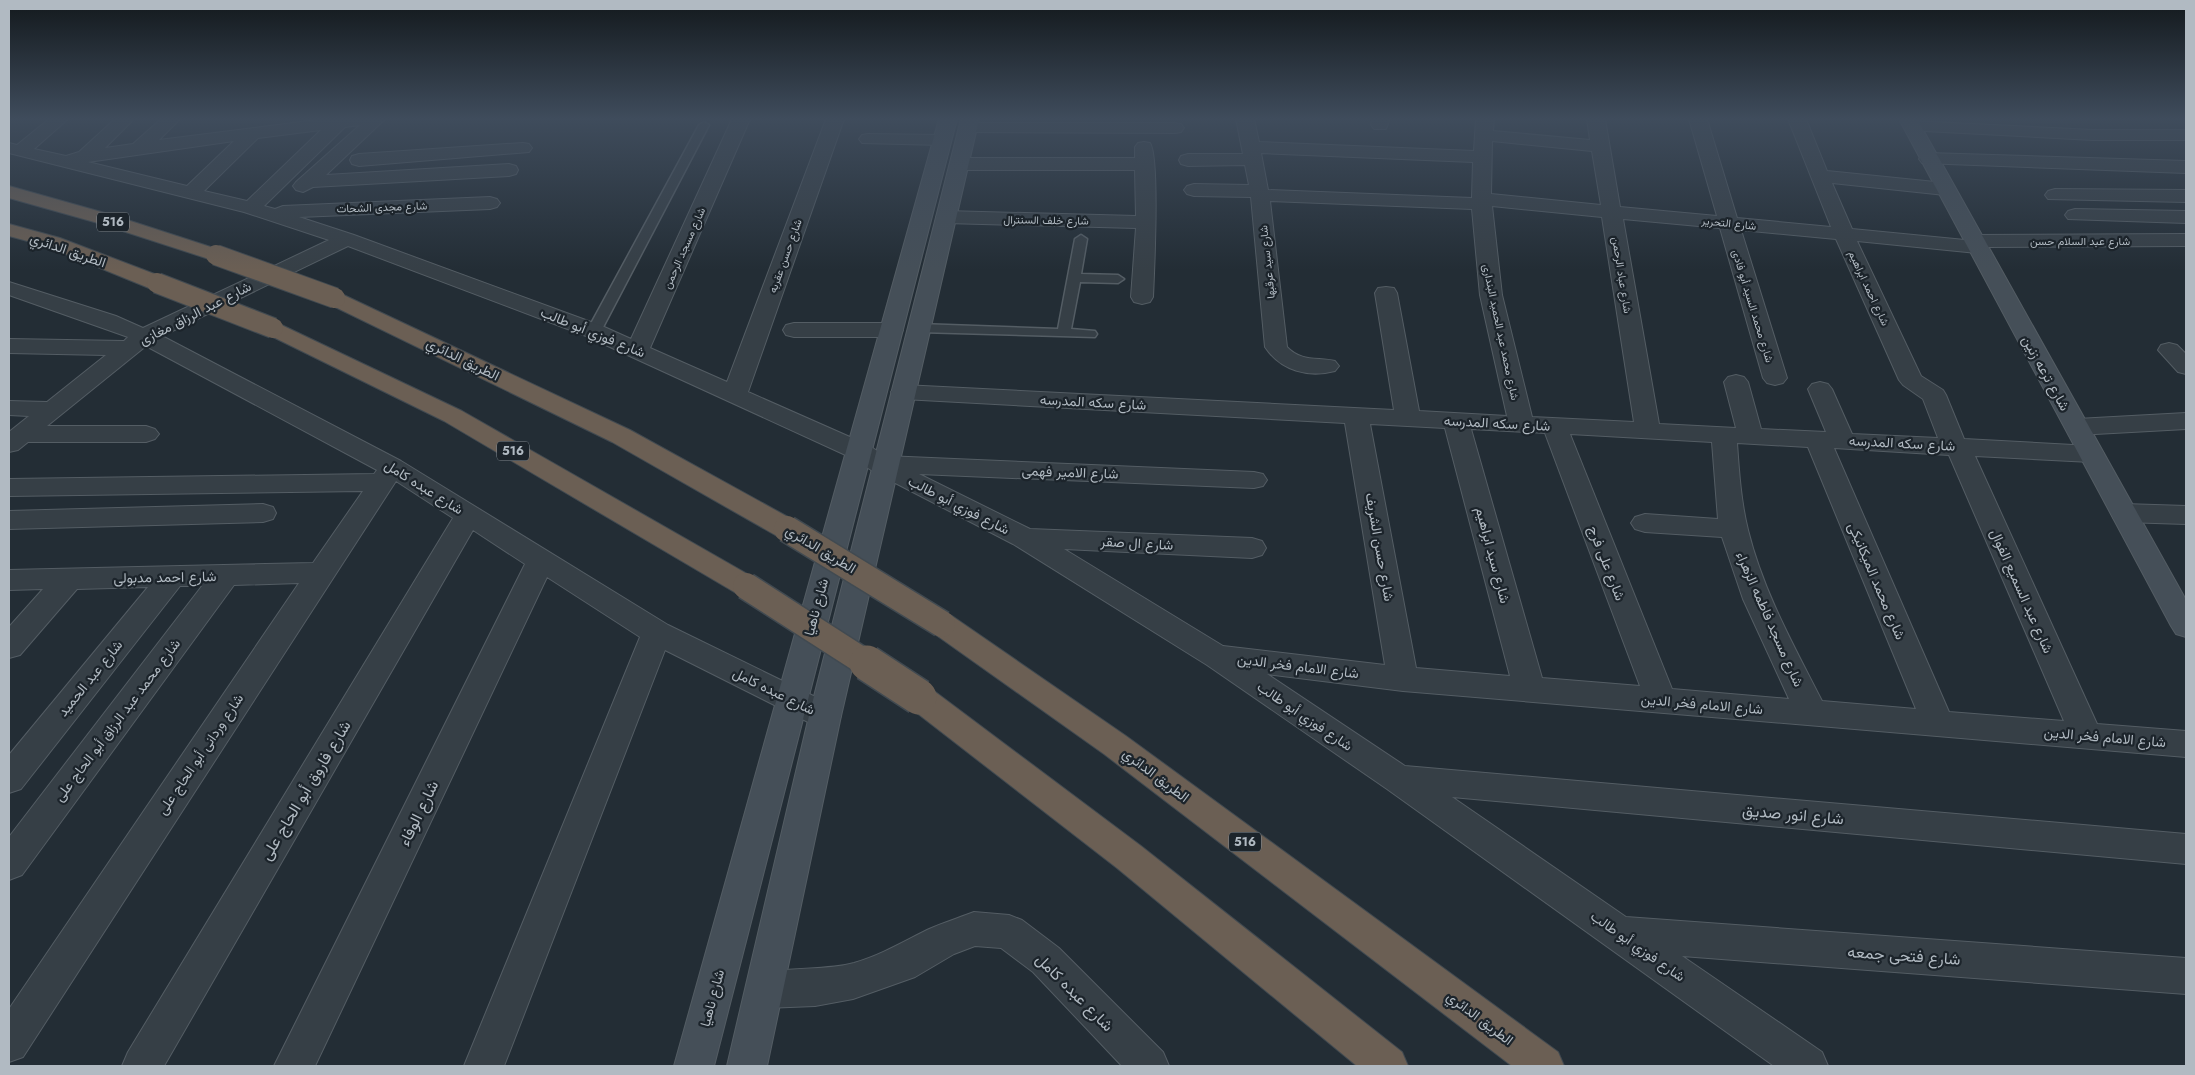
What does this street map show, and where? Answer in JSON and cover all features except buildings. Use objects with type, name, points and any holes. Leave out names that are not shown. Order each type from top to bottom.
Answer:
[{"type":"highway","name":"الطريق الدائري","points":[[9,192],[105,219],[216,255],[335,298],[620,436],[787,529],[942,624],[1123,751],[1544,1066]]},
{"type":"highway","name":"الطريق الدائري","points":[[9,230],[53,242],[273,328],[453,416],[746,586],[919,697],[1129,857],[1388,1066]]},
{"type":"main road","name":"شارع ناهيا","points":[[747,1066],[825,716],[903,392],[905,329],[950,169]]},
{"type":"main road","name":"شارع ترعه زنين","points":[[1934,169],[2186,626]]},
{"type":"main road","name":"شارع ناهيا","points":[[694,1066],[859,451],[946,217],[948,180]]},
{"type":"street","name":"شارع فوزي أبو طالب","points":[[108,169],[191,193],[266,211],[347,239],[594,331],[859,451],[1022,538],[1218,657],[1399,779],[1808,1066]]},
{"type":"street","points":[[191,193],[216,169]]},
{"type":"street","points":[[266,211],[301,169]]},
{"type":"street","points":[[266,211],[308,182],[322,169]]},
{"type":"street","name":"شارع مسجد الرحمن","points":[[638,350],[719,169]]},
{"type":"street","name":"شارع حسن عقربه","points":[[735,394],[817,169]]},
{"type":"street","points":[[948,180],[1081,169]]},
{"type":"street","points":[[1142,297],[1146,222],[1145,169]]},
{"type":"street","name":"شارع سيد عرقبها","points":[[1254,169],[1259,193],[1276,347],[1287,360],[1300,364],[1327,366]]},
{"type":"street","name":"شارع محمد عبد الحميد البندارى","points":[[1482,169],[1481,202],[1485,253],[1493,305],[1521,424]]},
{"type":"street","name":"شارع عباد الرحمن","points":[[1605,169],[1648,430]]},
{"type":"street","name":"شارع محمد السيد أبو فادى","points":[[1712,169],[1775,378]]},
{"type":"street","name":"شارع احمد ابراهيم","points":[[1818,169],[1844,235],[1911,380],[1934,395],[1956,446]]},
{"type":"street","points":[[308,182],[509,170]]},
{"type":"street","points":[[1821,176],[1945,190]]},
{"type":"street","name":"شارع التحرير","points":[[1194,190],[1481,202],[1612,212],[1844,235],[1975,244]]},
{"type":"street","points":[[2055,194],[2186,196]]},
{"type":"street","name":"شارع مجدى الشحات","points":[[266,211],[490,202]]},
{"type":"street","points":[[2075,215],[2186,217]]},
{"type":"street","name":"شارع خلف السنترال","points":[[946,217],[1146,222]]},
{"type":"street","name":"شارع عبد الرزاق مغازى","points":[[13,438],[136,342],[347,239]]},
{"type":"street","name":"شارع عبد السلام حسن","points":[[1975,244],[2186,240]]},
{"type":"street","name":"شارع عبده كامل","points":[[9,288],[108,321],[136,342],[387,474],[468,514],[657,633],[825,716]]},
{"type":"street","points":[[1386,293],[1408,418]]},
{"type":"street","points":[[794,330],[905,329]]},
{"type":"street","points":[[9,346],[136,342]]},
{"type":"street","points":[[2169,350],[2186,367]]},
{"type":"street","name":"شارع مسجد فاطمه الزهراء","points":[[1736,382],[1738,435],[1728,496],[1734,529],[1742,559],[1812,713]]},
{"type":"street","name":"شارع محمد الميكانيكى","points":[[1820,390],[1830,440],[1938,723]]},
{"type":"street","name":"شارع سكه المدرسه","points":[[903,392],[2091,454]]},
{"type":"street","points":[[9,408],[49,409]]},
{"type":"street","name":"شارع حسن الشريف","points":[[1356,415],[1403,679]]},
{"type":"street","name":"شارع سيد ابراهيم","points":[[1456,420],[1529,689]]},
{"type":"street","points":[[2076,427],[2186,421]]},
{"type":"street","name":"شارع على فرج","points":[[1554,426],[1661,700]]},
{"type":"street","points":[[13,438],[146,434]]},
{"type":"street","name":"شارع عبد السميع الفوال","points":[[1956,446],[2086,735]]},
{"type":"street","name":"شارع الامير فهمى","points":[[886,466],[1254,480]]},
{"type":"street","points":[[9,487],[387,474]]},
{"type":"street","name":"شارع وردانى أبو الحاج على","points":[[9,1043],[387,474]]},
{"type":"street","points":[[9,520],[263,513]]},
{"type":"street","points":[[2124,513],[2186,514]]},
{"type":"street","name":"شارع فاروق أبو الحاج على","points":[[142,1066],[468,514]]},
{"type":"street","points":[[1645,523],[1734,529]]},
{"type":"street","name":"شارع ال صقر","points":[[1022,538],[1252,548]]},
{"type":"street","name":"شارع الوفاء","points":[[294,1066],[541,560]]},
{"type":"street","name":"شارع احمد مدبولى","points":[[9,580],[320,573]]},
{"type":"street","name":"شارع محمد عبد الرزاق أبو الحاج على","points":[[9,864],[226,575]]},
{"type":"street","name":"شارع عبد الحميد","points":[[9,779],[172,577]]},
{"type":"street","points":[[9,647],[69,579]]},
{"type":"street","points":[[484,1066],[657,633]]},
{"type":"street","name":"شارع الامام فخر الدين","points":[[1218,657],[1403,679],[2186,744]]},
{"type":"street","name":"شارع انور صديق","points":[[1399,779],[2186,849]]},
{"type":"street","name":"شارع عبده كامل","points":[[765,990],[815,988],[853,981],[902,964],[941,942],[974,929],[1009,932],[1046,960],[1150,1066]]},
{"type":"street","name":"شارع فتحى جمعه","points":[[1622,934],[2186,976]]},
{"type":"lane","points":[[594,331],[680,169]]},
{"type":"lane","points":[[1064,333],[1081,239]]},
{"type":"lane","points":[[1074,278],[1118,279]]},
{"type":"lane","points":[[905,329],[1090,334]]}]
